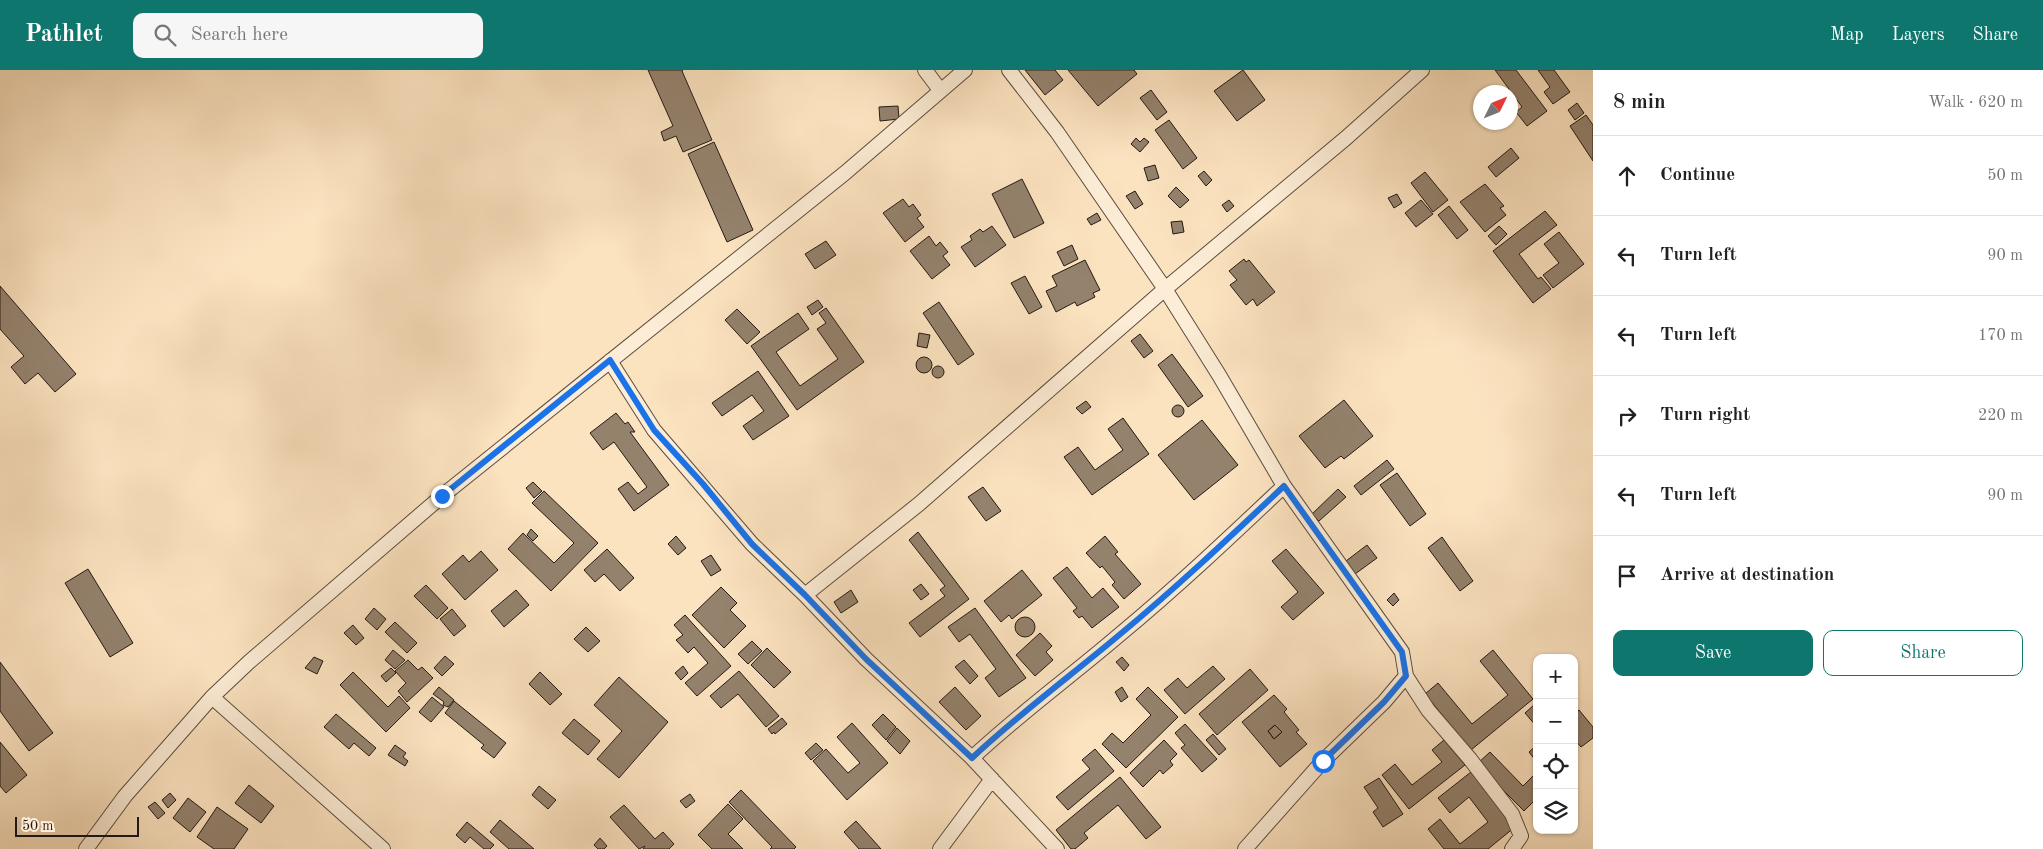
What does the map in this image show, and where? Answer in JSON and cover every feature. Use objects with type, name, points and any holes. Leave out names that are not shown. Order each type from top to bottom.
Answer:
[{"type":"street","points":[[925,70],[940,90]]},
{"type":"street","points":[[86,849],[125,796],[212,697],[249,662],[442,496],[845,173],[965,70]]},
{"type":"street","points":[[1008,70],[1057,132],[1165,289],[1219,375],[1284,486],[1402,652],[1406,676],[1428,710],[1470,759],[1512,814],[1521,836],[1512,849]]},
{"type":"street","points":[[805,595],[919,504],[1165,289],[1346,138],[1422,70]]},
{"type":"street","points":[[610,360],[654,430],[703,484],[752,544],[805,595],[866,659],[972,758],[1057,849]]},
{"type":"street","points":[[972,758],[1004,728],[1117,637],[1191,574],[1284,486]]},
{"type":"street","points":[[1245,849],[1323,761],[1384,702],[1406,676]]},
{"type":"street","points":[[212,697],[383,849]]},
{"type":"street","points":[[940,849],[992,779]]},
{"type":"building","points":[[648,70],[683,70],[712,140],[683,152],[676,136],[664,141],[661,132],[673,126]]},
{"type":"building","points":[[1025,70],[1055,70],[1063,80],[1045,95]]},
{"type":"building","points":[[1068,70],[1134,70],[1137,74],[1098,106]]},
{"type":"building","points":[[1243,70],[1265,100],[1237,121],[1214,91]]},
{"type":"building","points":[[1495,70],[1516,70],[1547,111],[1527,126],[1518,115],[1518,110],[1522,107],[1518,101],[1518,85],[1506,85]]},
{"type":"building","points":[[1538,70],[1554,70],[1570,92],[1553,104],[1544,92],[1550,87]]},
{"type":"building","points":[[1151,90],[1167,112],[1157,120],[1140,98]]},
{"type":"building","points":[[1577,103],[1584,113],[1575,120],[1568,110]]},
{"type":"building","points":[[898,106],[899,119],[880,121],[879,107]]},
{"type":"building","points":[[1586,115],[1593,125],[1593,161],[1570,126]]},
{"type":"building","points":[[1169,120],[1197,158],[1183,169],[1155,130]]},
{"type":"building","points":[[1136,138],[1140,142],[1144,138],[1149,142],[1140,152],[1131,144]]},
{"type":"building","points":[[714,142],[753,230],[727,242],[688,154]]},
{"type":"building","points":[[1511,148],[1519,158],[1496,177],[1488,167]]},
{"type":"building","points":[[1155,165],[1159,178],[1148,181],[1144,168]]},
{"type":"building","points":[[1204,171],[1212,180],[1206,186],[1198,176]]},
{"type":"building","points":[[1425,172],[1448,200],[1433,212],[1411,183]]},
{"type":"building","points":[[1022,179],[1044,223],[1014,238],[992,194]]},
{"type":"building","points":[[1485,184],[1504,206],[1500,208],[1506,215],[1485,232],[1460,202]]},
{"type":"building","points":[[1176,187],[1189,200],[1180,208],[1168,196]]},
{"type":"building","points":[[1135,191],[1143,204],[1135,209],[1126,196]]},
{"type":"building","points":[[1397,194],[1402,203],[1394,208],[1388,198]]},
{"type":"building","points":[[903,199],[909,207],[913,204],[921,215],[917,218],[924,227],[905,242],[883,213]]},
{"type":"building","points":[[1229,200],[1234,206],[1227,212],[1222,205]]},
{"type":"building","points":[[1421,200],[1433,214],[1416,227],[1405,213]]},
{"type":"building","points":[[1449,206],[1468,230],[1457,239],[1438,215]]},
{"type":"building","points":[[1545,211],[1557,225],[1519,254],[1538,279],[1541,277],[1551,289],[1533,303],[1493,251]]},
{"type":"building","points":[[1097,213],[1101,220],[1091,225],[1087,219]]},
{"type":"building","points":[[1182,221],[1184,232],[1173,234],[1171,222]]},
{"type":"building","points":[[992,226],[1006,245],[975,267],[961,247],[972,240],[970,236],[980,229],[983,232]]},
{"type":"building","points":[[1499,226],[1507,234],[1496,245],[1488,236]]},
{"type":"building","points":[[1559,232],[1584,264],[1553,288],[1543,275],[1559,263],[1544,244]]},
{"type":"building","points":[[929,236],[936,246],[940,242],[948,252],[943,256],[950,265],[932,279],[910,251]]},
{"type":"building","points":[[826,241],[836,255],[815,269],[805,254]]},
{"type":"building","points":[[1072,245],[1078,259],[1064,266],[1057,252]]},
{"type":"building","points":[[1244,259],[1246,262],[1249,260],[1275,292],[1257,306],[1253,299],[1246,305],[1230,285],[1237,280],[1229,271]]},
{"type":"building","points":[[1085,260],[1100,290],[1093,293],[1095,297],[1077,306],[1075,302],[1056,312],[1046,291],[1057,286],[1052,276]]},
{"type":"building","points":[[1025,276],[1042,307],[1029,314],[1011,283]]},
{"type":"building","points":[[0,286],[76,374],[55,392],[38,373],[25,384],[11,367],[24,356],[0,329]]},
{"type":"building","points":[[818,300],[823,307],[812,315],[807,307]]},
{"type":"building","points":[[939,302],[974,354],[958,365],[923,313]]},
{"type":"building","points":[[826,308],[864,362],[797,410],[751,346],[798,313],[809,329],[776,352],[800,386],[838,359],[817,329],[826,323],[819,313]]},
{"type":"building","points":[[737,309],[760,332],[747,344],[725,320]]},
{"type":"building","points":[[919,333],[930,335],[927,348],[917,346]]},
{"type":"building","points":[[1140,334],[1153,351],[1144,358],[1131,341]]},
{"type":"building","points":[[1172,354],[1203,396],[1188,407],[1158,365]]},
{"type":"building","points":[[924,357],[930,359],[932,365],[930,371],[924,373],[918,371],[916,365],[918,359]]},
{"type":"building","points":[[936,366],[940,366],[944,372],[940,378],[936,378],[932,374],[932,370]]},
{"type":"building","points":[[758,371],[789,416],[753,440],[743,426],[764,411],[752,395],[722,416],[712,403]]},
{"type":"building","points":[[1344,400],[1373,436],[1344,459],[1341,456],[1325,468],[1299,436]]},
{"type":"building","points":[[1086,401],[1091,407],[1082,414],[1076,408]]},
{"type":"building","points":[[1178,405],[1184,411],[1178,417],[1172,411]]},
{"type":"building","points":[[616,413],[625,424],[628,422],[635,432],[630,432],[669,485],[634,511],[618,489],[628,482],[638,494],[647,487],[614,442],[603,450],[590,433]]},
{"type":"building","points":[[1123,418],[1149,454],[1092,495],[1064,457],[1078,447],[1095,470],[1123,450],[1108,429]]},
{"type":"building","points":[[1202,420],[1238,465],[1194,500],[1158,455]]},
{"type":"building","points":[[1387,460],[1394,469],[1361,495],[1354,486]]},
{"type":"building","points":[[1397,473],[1426,514],[1410,526],[1380,485]]},
{"type":"building","points":[[533,482],[542,491],[534,498],[526,488]]},
{"type":"building","points":[[983,487],[1001,511],[986,521],[968,497]]},
{"type":"building","points":[[1338,489],[1346,497],[1319,521],[1312,514]]},
{"type":"building","points":[[544,491],[598,543],[551,591],[508,549],[523,533],[554,563],[574,543],[532,503]]},
{"type":"building","points":[[531,529],[538,536],[533,541],[527,535]]},
{"type":"building","points":[[918,532],[969,599],[920,637],[909,623],[945,596],[940,590],[945,586],[909,540]]},
{"type":"building","points":[[676,536],[686,548],[678,555],[668,544]]},
{"type":"building","points":[[1105,536],[1118,552],[1115,554],[1141,584],[1124,599],[1112,585],[1115,582],[1102,566],[1100,568],[1086,553]]},
{"type":"building","points":[[1442,537],[1473,581],[1460,591],[1428,548]]},
{"type":"building","points":[[1367,545],[1377,558],[1355,574],[1346,561]]},
{"type":"building","points":[[607,549],[634,578],[620,591],[604,574],[595,582],[584,570]]},
{"type":"building","points":[[1286,549],[1324,593],[1293,620],[1281,607],[1298,592],[1272,561]]},
{"type":"building","points":[[481,551],[498,570],[465,600],[442,574],[463,555],[469,562]]},
{"type":"building","points":[[711,555],[721,570],[711,576],[701,561]]},
{"type":"building","points":[[1067,567],[1092,598],[1103,588],[1119,607],[1092,628],[1082,616],[1079,618],[1073,611],[1077,608],[1053,578]]},
{"type":"building","points":[[88,569],[133,643],[110,657],[65,583]]},
{"type":"building","points":[[1022,570],[1042,595],[1012,619],[1009,615],[1001,622],[984,601]]},
{"type":"building","points":[[921,584],[929,594],[921,600],[913,590]]},
{"type":"building","points":[[426,585],[448,608],[437,619],[414,596]]},
{"type":"building","points":[[721,587],[737,603],[730,610],[746,626],[724,648],[692,615]]},
{"type":"building","points":[[516,590],[529,605],[504,627],[491,611]]},
{"type":"building","points":[[851,590],[858,602],[841,613],[834,602]]},
{"type":"building","points":[[1394,593],[1399,600],[1393,606],[1387,600]]},
{"type":"building","points":[[374,608],[386,619],[377,630],[365,619]]},
{"type":"building","points":[[975,608],[1026,678],[999,697],[985,678],[996,669],[970,634],[959,642],[948,627]]},
{"type":"building","points":[[452,609],[466,626],[454,636],[440,619]]},
{"type":"building","points":[[685,615],[731,666],[697,696],[685,683],[708,663],[694,647],[688,653],[676,640],[683,635],[674,625]]},
{"type":"building","points":[[1021,617],[1029,617],[1035,623],[1035,631],[1029,637],[1021,637],[1015,631],[1015,623]]},
{"type":"building","points":[[395,622],[417,643],[407,653],[385,632]]},
{"type":"building","points":[[353,625],[364,638],[356,645],[344,633]]},
{"type":"building","points":[[586,627],[600,641],[588,652],[574,639]]},
{"type":"building","points":[[1040,633],[1052,646],[1046,652],[1053,660],[1035,676],[1016,655]]},
{"type":"building","points":[[752,641],[762,651],[748,664],[738,654]]},
{"type":"building","points":[[767,648],[791,672],[774,688],[751,665]]},
{"type":"building","points":[[393,650],[405,660],[395,669],[385,660]]},
{"type":"building","points":[[1493,650],[1533,699],[1471,750],[1425,694],[1438,683],[1472,724],[1508,695],[1480,661]]},
{"type":"building","points":[[445,656],[454,664],[442,676],[434,668]]},
{"type":"building","points":[[314,657],[323,661],[317,674],[305,668]]},
{"type":"building","points":[[1122,657],[1129,665],[1124,671],[1116,662]]},
{"type":"building","points":[[408,660],[418,670],[422,667],[433,678],[407,702],[398,691],[406,683],[395,671]]},
{"type":"building","points":[[964,660],[978,676],[970,684],[955,667]]},
{"type":"building","points":[[0,662],[53,733],[29,751],[0,711]]},
{"type":"building","points":[[683,666],[688,673],[681,680],[675,673]]},
{"type":"building","points":[[1213,666],[1225,679],[1185,714],[1164,690],[1178,678],[1187,688]]},
{"type":"building","points":[[391,668],[396,673],[386,682],[381,676]]},
{"type":"building","points":[[1250,669],[1268,690],[1217,735],[1199,714]]},
{"type":"building","points":[[739,671],[779,716],[766,727],[738,694],[721,708],[710,696]]},
{"type":"building","points":[[353,672],[388,707],[399,696],[410,708],[386,732],[340,685]]},
{"type":"building","points":[[540,672],[562,694],[550,705],[529,684]]},
{"type":"building","points":[[619,677],[668,722],[619,778],[597,759],[622,731],[594,705]]},
{"type":"building","points":[[439,687],[454,700],[448,707],[443,705],[444,702],[433,694]]},
{"type":"building","points":[[955,687],[981,716],[966,730],[939,702]]},
{"type":"building","points":[[1122,687],[1128,697],[1121,702],[1115,692]]},
{"type":"building","points":[[1148,687],[1178,717],[1126,768],[1102,744],[1112,733],[1123,743],[1151,715],[1136,699]]},
{"type":"building","points":[[1274,695],[1287,709],[1284,712],[1299,730],[1296,732],[1307,744],[1280,767],[1242,722]],"holes":[[[1275,725],[1282,732],[1274,739],[1268,731]]]},
{"type":"building","points":[[432,697],[444,707],[431,722],[419,712]]},
{"type":"building","points":[[454,701],[506,743],[494,758],[481,748],[484,745],[445,713]]},
{"type":"building","points":[[1533,706],[1533,722],[1525,713]]},
{"type":"building","points":[[1578,711],[1593,727],[1593,738],[1581,747],[1578,744]]},
{"type":"building","points":[[336,714],[376,748],[369,756],[354,743],[349,749],[324,727]]},
{"type":"building","points":[[883,714],[896,727],[886,740],[872,725]]},
{"type":"building","points":[[782,718],[787,724],[775,734],[774,732],[772,734],[768,729]]},
{"type":"building","points":[[574,719],[600,741],[588,755],[562,733]]},
{"type":"building","points":[[852,723],[888,763],[847,800],[813,761],[826,749],[848,773],[860,763],[837,737]]},
{"type":"building","points":[[1185,724],[1217,759],[1202,772],[1181,748],[1185,745],[1175,733]]},
{"type":"building","points":[[1275,725],[1282,732],[1274,739],[1268,731]]},
{"type":"building","points":[[897,728],[910,741],[900,754],[887,741]]},
{"type":"building","points":[[1213,734],[1226,749],[1219,755],[1206,740]]},
{"type":"building","points":[[1164,740],[1177,754],[1170,761],[1173,765],[1163,774],[1160,770],[1143,787],[1130,773]]},
{"type":"building","points":[[1444,740],[1465,765],[1409,809],[1382,775],[1395,764],[1412,785],[1442,762],[1432,750]]},
{"type":"building","points":[[0,742],[27,775],[6,793],[0,786]]},
{"type":"building","points":[[816,743],[823,750],[811,760],[805,753]]},
{"type":"building","points":[[395,745],[406,753],[403,757],[408,761],[405,766],[388,755]]},
{"type":"building","points":[[1533,748],[1533,757],[1529,752]]},
{"type":"building","points":[[1095,749],[1114,771],[1068,810],[1056,797],[1090,769],[1082,760]]},
{"type":"building","points":[[1490,752],[1523,786],[1533,776],[1533,802],[1524,811],[1477,764]]},
{"type":"building","points":[[1471,772],[1515,827],[1488,849],[1444,849],[1428,829],[1440,819],[1460,844],[1488,822],[1469,797],[1450,813],[1438,798]]},
{"type":"building","points":[[1120,777],[1161,827],[1146,839],[1118,805],[1084,833],[1088,838],[1075,849],[1071,849],[1056,830]]},
{"type":"building","points":[[1379,778],[1403,814],[1383,827],[1373,812],[1378,808],[1364,787]]},
{"type":"building","points":[[249,785],[274,806],[261,823],[235,803]]},
{"type":"building","points":[[539,786],[556,800],[548,809],[532,795]]},
{"type":"building","points":[[741,790],[796,847],[794,849],[770,849],[772,847],[729,802]]},
{"type":"building","points":[[170,793],[176,800],[168,808],[162,800]]},
{"type":"building","points":[[690,794],[695,801],[686,808],[680,801]]},
{"type":"building","points":[[188,798],[206,812],[190,832],[173,818]]},
{"type":"building","points":[[155,802],[165,813],[158,819],[148,807]]},
{"type":"building","points":[[728,804],[743,819],[728,834],[743,849],[712,849],[698,835]]},
{"type":"building","points":[[624,805],[655,839],[663,832],[674,844],[669,849],[643,849],[645,846],[639,849],[610,817]]},
{"type":"building","points":[[217,807],[248,829],[234,849],[214,849],[197,837]]},
{"type":"building","points":[[500,820],[534,849],[509,849],[490,832]]},
{"type":"building","points":[[856,821],[881,849],[859,849],[844,832]]},
{"type":"building","points":[[467,822],[494,845],[490,849],[484,849],[470,837],[465,843],[456,835]]},
{"type":"building","points":[[600,838],[607,846],[604,849],[598,849],[594,845]]},
{"type":"route","points":[[442,496],[610,360],[654,430],[703,484],[752,544],[805,595],[866,659],[937,723],[972,758],[1004,728],[1117,637],[1191,574],[1284,486],[1402,652],[1406,676],[1384,702],[1323,761]]}]
